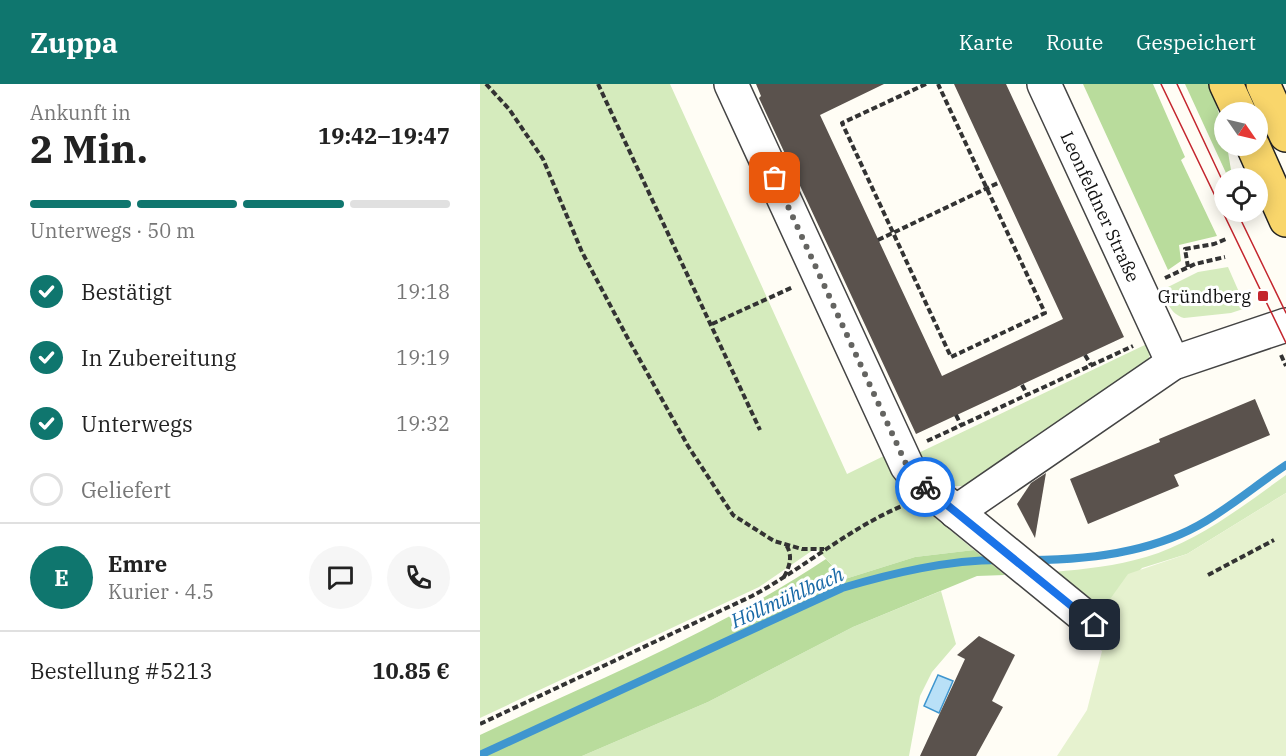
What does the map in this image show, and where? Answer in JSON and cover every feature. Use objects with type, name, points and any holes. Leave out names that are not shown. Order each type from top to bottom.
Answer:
[{"type":"main road","points":[[1226,84],[1234,102]]},
{"type":"main road","points":[[1263,84],[1286,135]]},
{"type":"main road","points":[[1257,156],[1286,220]]},
{"type":"street","points":[[731,84],[907,466],[918,480],[944,502],[1095,625]]},
{"type":"street","name":"Leonfeldner Straße","points":[[1044,84],[1173,363]]},
{"type":"street","points":[[944,502],[1173,363],[1283,340]]},
{"type":"path","points":[[486,84],[509,110],[543,159],[582,252],[682,436],[722,501],[733,516],[768,537],[802,549],[824,549]]},
{"type":"path","points":[[598,84],[760,430]]},
{"type":"path","points":[[926,84],[842,123],[951,357],[1044,313],[938,84]]},
{"type":"path","points":[[878,240],[1000,182]]},
{"type":"path","points":[[1188,267],[1185,249],[1214,244],[1227,238]]},
{"type":"path","points":[[1195,264],[1226,258]]},
{"type":"path","points":[[712,324],[820,275]]},
{"type":"path","points":[[1283,340],[1286,366]]},
{"type":"path","points":[[900,453],[1138,344]]},
{"type":"path","points":[[1085,355],[1091,365]]},
{"type":"path","points":[[1022,385],[1027,394]]},
{"type":"path","points":[[956,416],[961,425]]},
{"type":"path","points":[[480,724],[752,596],[871,520],[944,502]]},
{"type":"path","points":[[1208,576],[1274,540]]},
{"type":"path","points":[[784,577],[791,558],[785,544]]},
{"type":"green space","points":[[480,84],[670,84],[847,474],[892,452],[908,489],[926,510],[974,550],[915,557],[845,579],[816,548],[759,587],[480,718]]},
{"type":"green space","points":[[1083,84],[1153,84],[1185,157],[1181,160],[1217,236],[1179,245],[1181,261],[1168,270]]},
{"type":"green space","points":[[1185,84],[1208,84],[1215,102],[1214,147]]},
{"type":"green space","points":[[1218,156],[1229,156],[1231,168],[1224,168]]},
{"type":"green space","points":[[1228,267],[1246,308],[1231,313],[1184,318],[1175,313],[1167,303],[1162,290],[1198,272]]},
{"type":"green space","points":[[1151,342],[1149,359],[1143,367],[977,480],[963,486],[947,486],[910,457]]},
{"type":"green space","points":[[1286,475],[1286,493],[1187,554],[1142,568],[1102,610],[1054,572],[1123,563],[1165,550],[1219,522]]},
{"type":"green space","points":[[1286,493],[1286,756],[1057,756],[1087,710],[1102,651],[1083,637],[1128,574],[1187,554]]},
{"type":"green space","points":[[974,550],[1005,575],[977,576],[853,627],[708,702],[582,756],[480,756],[480,735],[700,632],[785,585],[826,559],[845,579],[915,557]]},
{"type":"green space","points":[[941,591],[956,644],[932,672],[920,696],[909,756],[582,756],[708,702],[853,627]]},
{"type":"water","points":[[938,675],[953,681],[939,713],[924,706]]},
{"type":"building","points":[[756,84],[884,84],[820,115],[942,376],[1063,319],[954,84],[1006,84],[1124,337],[916,434],[759,98],[761,96]]},
{"type":"building","points":[[1255,399],[1270,435],[1174,475],[1179,486],[1088,524],[1070,479]]},
{"type":"building","points":[[1046,473],[1035,538],[1017,504],[1031,483]]},
{"type":"building","points":[[979,636],[1015,655],[992,701],[1003,707],[976,756],[920,756],[965,659],[957,655]]},
{"type":"waterway","name":"Höllmühlbach","points":[[1031,560],[1098,556],[1144,547],[1165,540],[1186,532],[1227,508],[1286,465]]},
{"type":"waterway","name":"Höllmühlbach","points":[[480,755],[842,588],[920,568],[960,562],[1000,560]]},
{"type":"tram line","points":[[1161,84],[1286,343]]},
{"type":"tram line","points":[[1177,84],[1216,168]]},
{"type":"tram line","points":[[1242,222],[1286,313]]},
{"type":"way so far","points":[[775,178],[900,453],[907,466],[925,487]]},
{"type":"place","name":"Gründberg","points":[[1263,296]]},
{"type":"route","points":[[925,487],[1095,625]]}]
